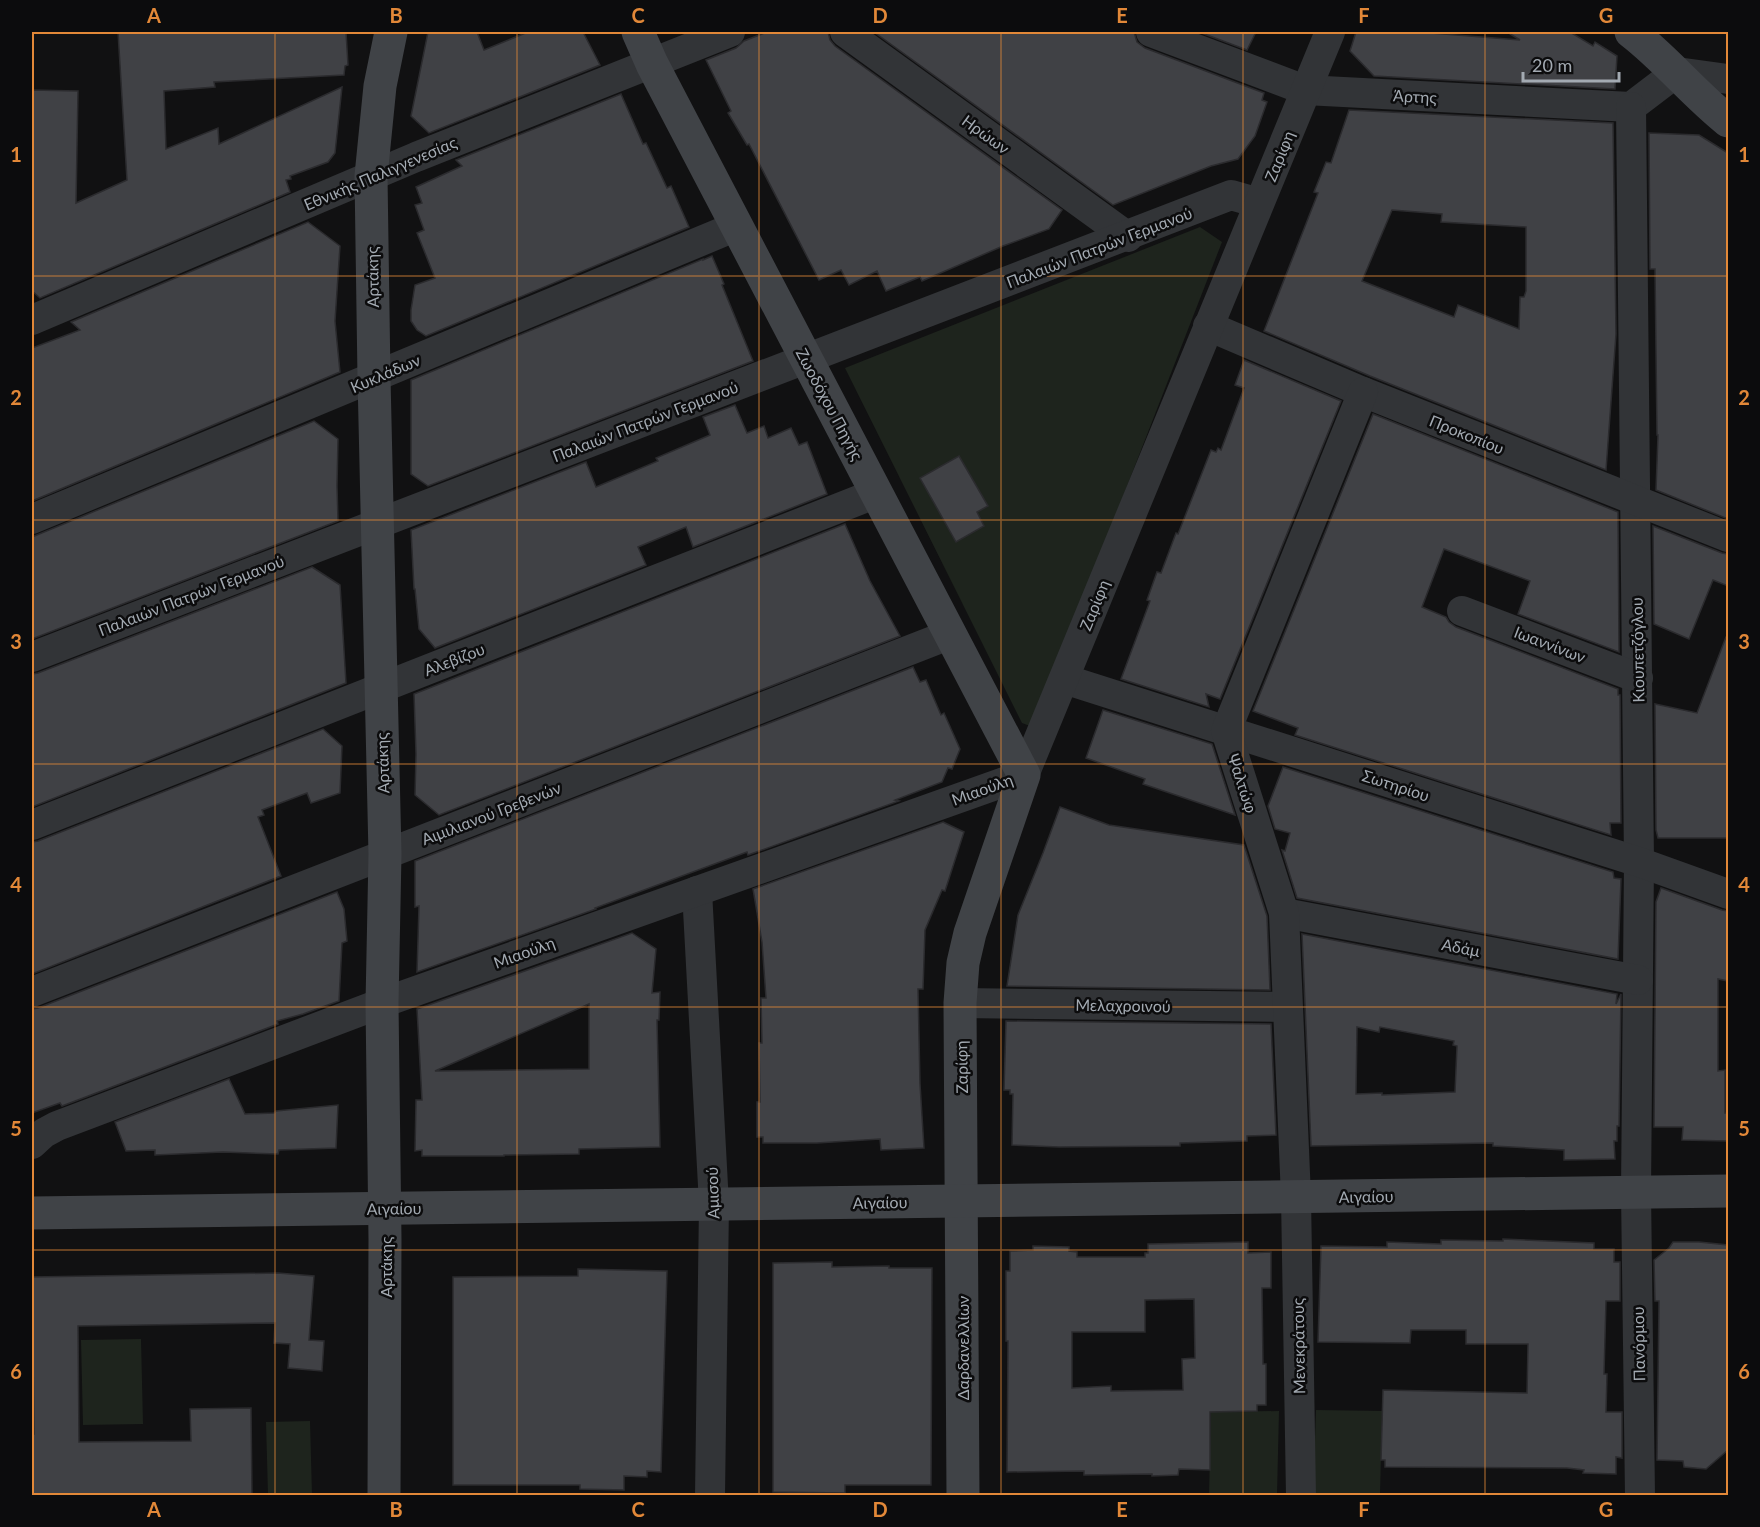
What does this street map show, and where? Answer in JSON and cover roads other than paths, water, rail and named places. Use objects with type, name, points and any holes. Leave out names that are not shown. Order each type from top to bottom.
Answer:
[{"type":"street","name":"Αρτάκης","points":[[384,1496],[385,1209],[382,1003],[385,854],[371,176],[380,86],[391,32]]},
{"type":"street","name":"Ζωοδόχου Πηγής","points":[[638,32],[652,64],[1024,775]]},
{"type":"street","name":"Εθνικής Παλιγγενεσίας","points":[[32,320],[371,176],[730,32]]},
{"type":"street","name":"Ηρώων","points":[[845,32],[1128,237]]},
{"type":"street","name":"Άρτης","points":[[1151,32],[1305,90],[1631,107]]},
{"type":"street","name":"Ζαρίφη","points":[[961,1201],[960,1003],[963,963],[969,933],[1024,775],[1329,32]]},
{"type":"street","points":[[1631,32],[1728,121]]},
{"type":"street","points":[[1631,107],[1677,72],[1728,79]]},
{"type":"street","name":"Κιουπετζόγλου","points":[[1631,107],[1639,862],[1636,1192]]},
{"type":"street","name":"Παλαιών Πατρών Γερμανού","points":[[32,657],[807,358],[1128,237],[1231,195],[1259,203]]},
{"type":"street","name":"Κυκλάδων","points":[[32,519],[737,226]]},
{"type":"street","name":"Προκοπίου","points":[[1208,326],[1363,392],[1728,537]]},
{"type":"street","name":"Ψαλτώφ","points":[[1296,1197],[1284,913],[1226,731],[1363,392]]},
{"type":"street","name":"Αλεβίζου","points":[[32,825],[877,493]]},
{"type":"street","name":"Ιωαννίνων","points":[[1462,611],[1638,678]]},
{"type":"street","name":"Αιμιλιανού Γρεβενών","points":[[32,992],[951,634]]},
{"type":"street","name":"Σωτηρίου","points":[[1064,679],[1639,862],[1728,894]]},
{"type":"street","name":"Μιαούλη","points":[[32,1144],[44,1133],[57,1126],[382,1003],[1024,775]]},
{"type":"street","name":"Αμισού","points":[[697,891],[714,1204],[711,1496]]},
{"type":"street","name":"Αδάμ","points":[[1284,913],[1638,980]]},
{"type":"street","name":"Μελαχροινού","points":[[960,1003],[1287,1007]]},
{"type":"street","name":"Αιγαίου","points":[[34,1211],[385,1209],[1728,1191]]},
{"type":"street","name":"Πανόρμου","points":[[1636,1192],[1640,1496]]},
{"type":"street","name":"Μενεκράτους","points":[[1296,1197],[1301,1496]]},
{"type":"street","name":"Δαρδανελλίων","points":[[961,1201],[963,1496]]}]
